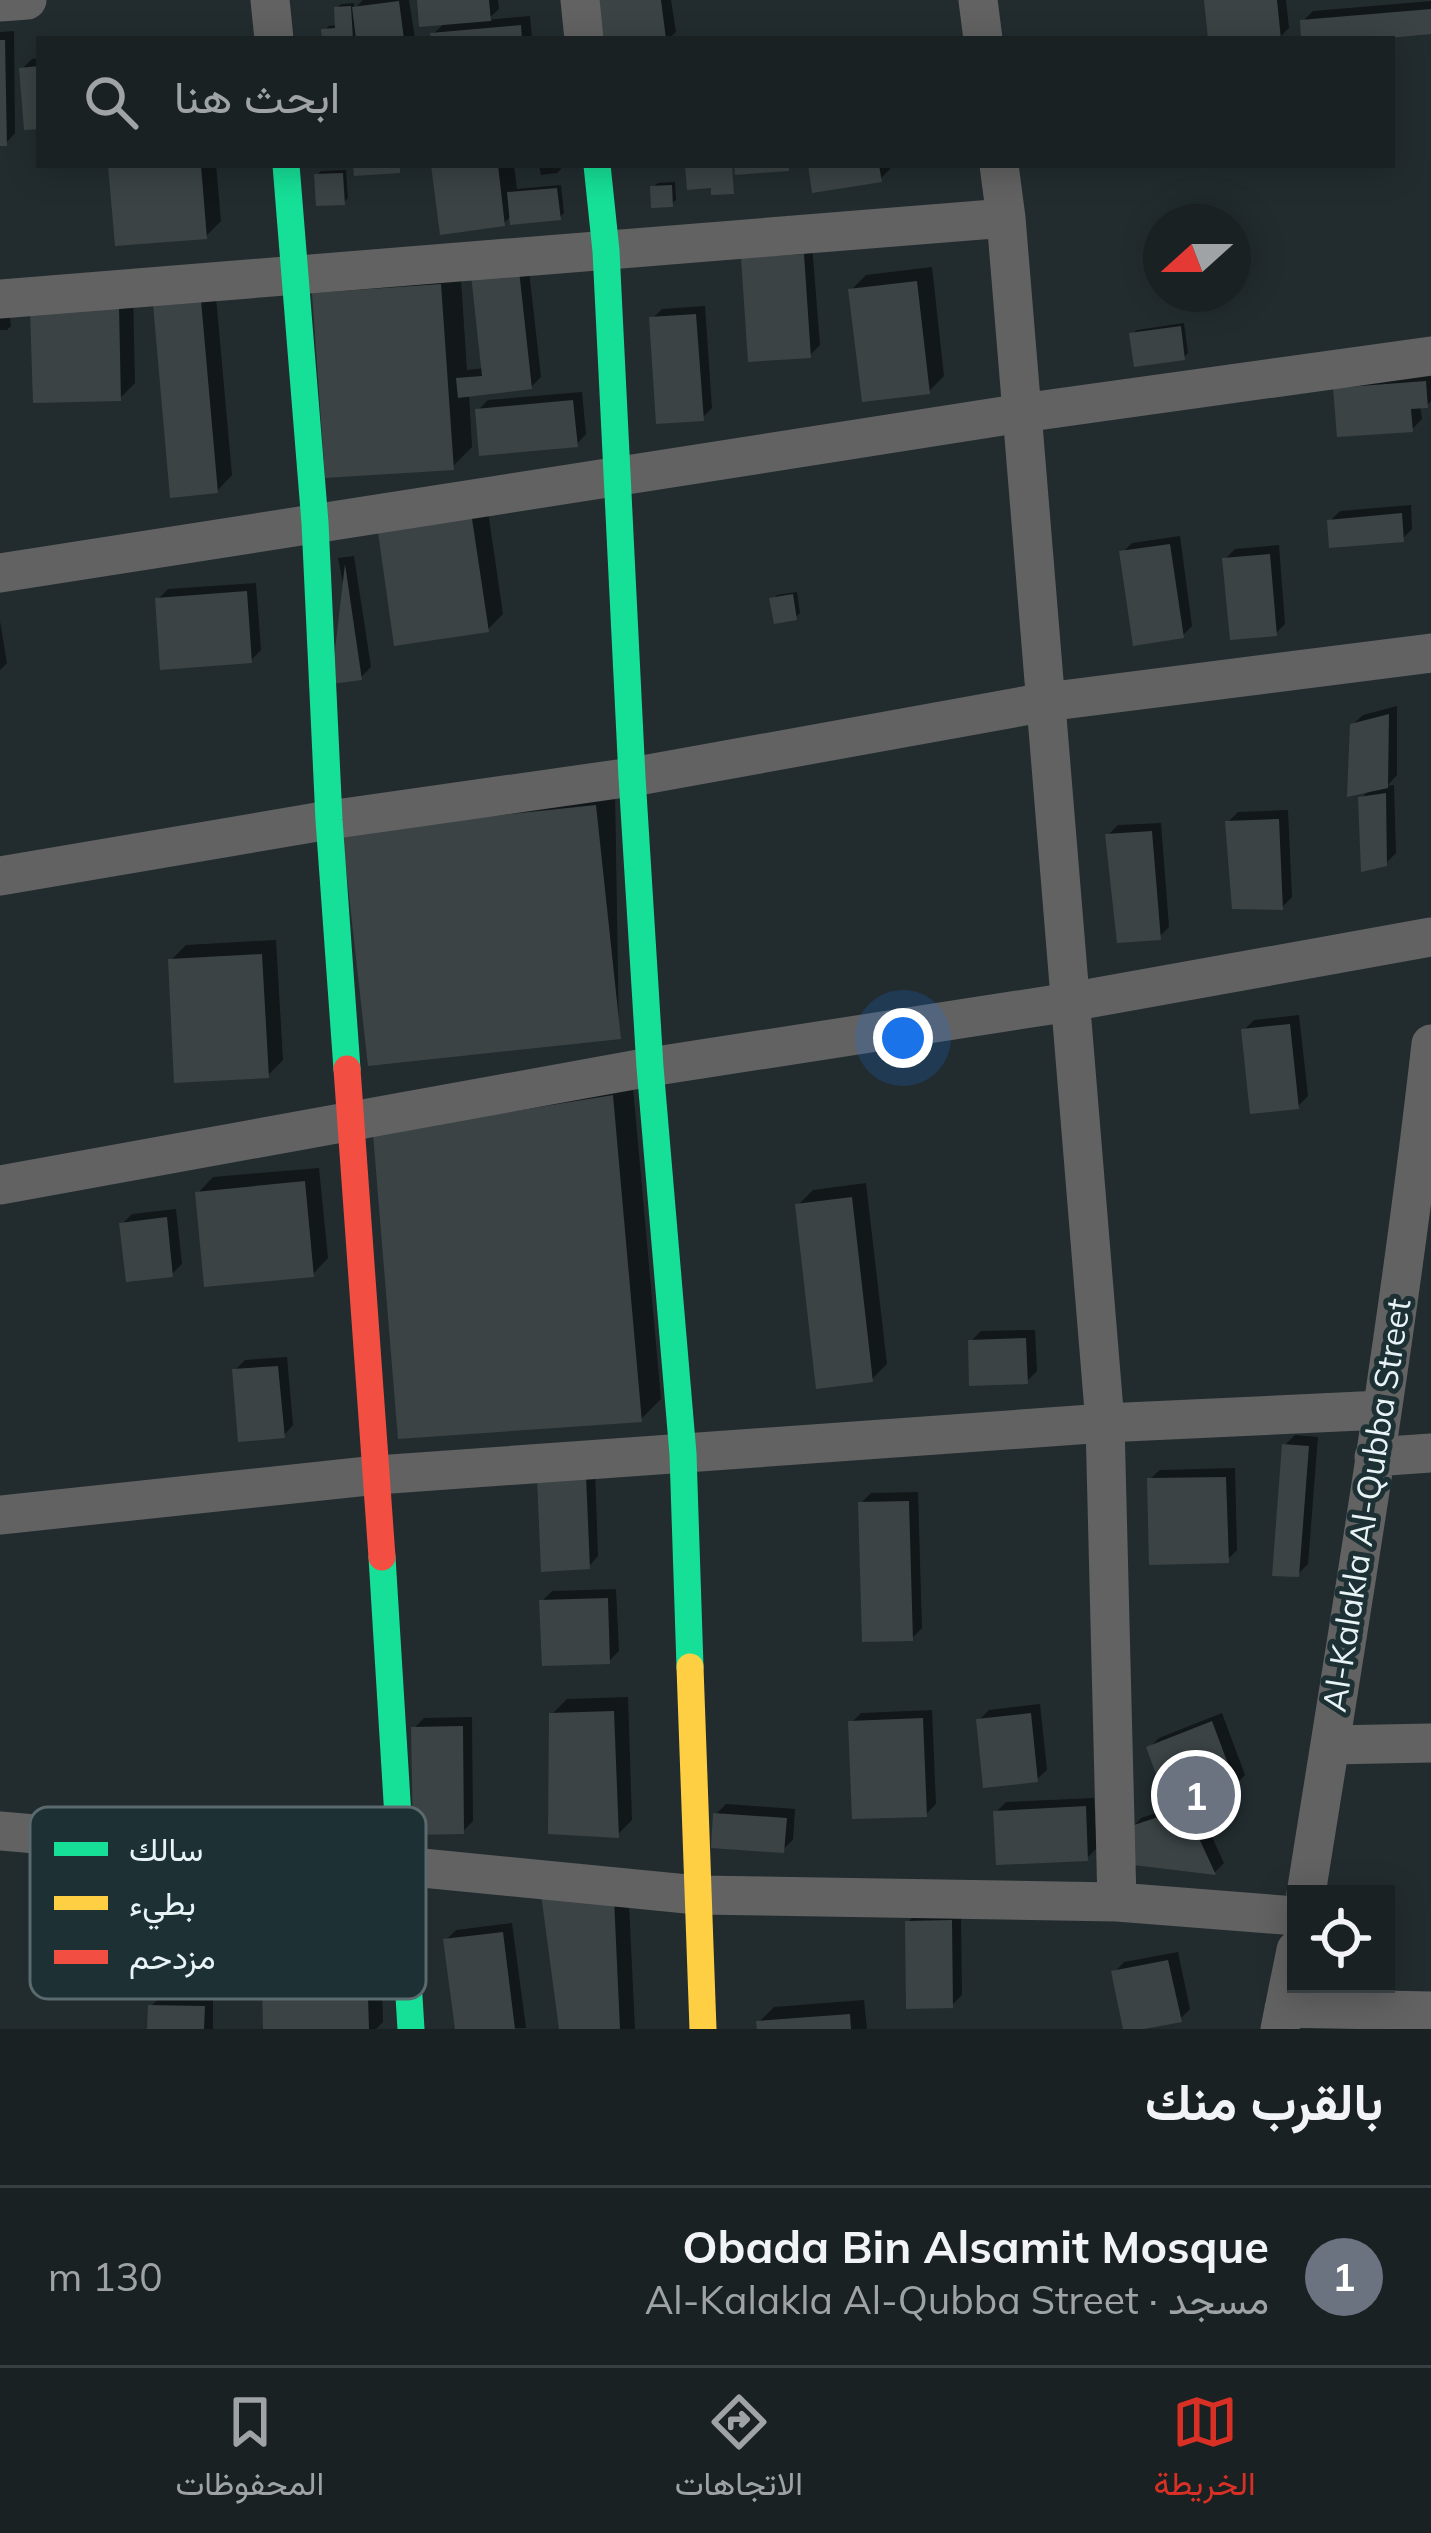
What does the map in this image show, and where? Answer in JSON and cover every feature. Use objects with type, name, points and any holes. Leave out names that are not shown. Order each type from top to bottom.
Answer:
[{"type":"street","points":[[0,2],[27,0]]},
{"type":"street","points":[[270,0],[274,36]]},
{"type":"street","points":[[580,0],[584,36]]},
{"type":"street","points":[[978,0],[983,36]]},
{"type":"street","points":[[286,168],[315,523],[329,820],[398,1807]]},
{"type":"street","points":[[597,168],[606,251],[650,1067],[683,1454],[703,2029]]},
{"type":"street","points":[[999,168],[1105,1423],[1117,1902]]},
{"type":"street","points":[[0,299],[1006,218]]},
{"type":"street","points":[[0,572],[1022,413],[1431,356]]},
{"type":"street","points":[[0,876],[329,820],[632,776],[1046,702],[1431,653]]},
{"type":"street","points":[[0,1185],[650,1067],[1070,1002],[1431,937]]},
{"type":"street","name":"Al-Kalakla Al-Qubba Street","points":[[1307,1885],[1426,1140],[1431,1044]]},
{"type":"street","points":[[0,1515],[376,1475],[1105,1423],[1382,1410]]},
{"type":"street","points":[[1374,1457],[1431,1453]]},
{"type":"street","points":[[1330,1745],[1431,1743]]},
{"type":"street","points":[[0,1831],[30,1834]]},
{"type":"street","points":[[426,1867],[697,1895],[1117,1902],[1287,1915]]},
{"type":"street","points":[[409,1999],[411,2029]]},
{"type":"street","points":[[1282,2018],[1431,2012]]},
{"type":"building","points":[[417,0],[489,0],[491,21],[419,27]]},
{"type":"building","points":[[597,0],[661,0],[666,36],[601,36]]},
{"type":"building","points":[[1204,0],[1277,0],[1281,36],[1208,36]]},
{"type":"building","points":[[399,1],[404,36],[356,36],[352,7]]},
{"type":"building","points":[[351,6],[353,36],[322,36],[321,29],[335,28],[334,7]]},
{"type":"building","points":[[1431,9],[1431,34],[1301,36],[1300,20]]},
{"type":"building","points":[[521,25],[522,36],[430,36]]},
{"type":"building","points":[[0,40],[5,40],[7,146],[0,146]]},
{"type":"building","points":[[36,66],[36,129],[24,130],[19,68]]},
{"type":"building","points":[[108,168],[201,168],[207,239],[115,246]]},
{"type":"building","points":[[353,168],[400,168],[400,173],[354,176]]},
{"type":"building","points":[[431,168],[498,168],[505,226],[440,235]]},
{"type":"building","points":[[685,168],[732,168],[734,194],[711,195],[711,188],[687,190]]},
{"type":"building","points":[[734,168],[789,168],[789,171],[735,175]]},
{"type":"building","points":[[808,168],[880,168],[882,182],[812,193]]},
{"type":"building","points":[[343,173],[345,205],[316,206],[314,174]]},
{"type":"building","points":[[672,185],[673,207],[651,208],[650,186]]},
{"type":"building","points":[[557,188],[561,220],[510,225],[507,192]]},
{"type":"building","points":[[804,254],[811,358],[748,362],[741,258]]},
{"type":"building","points":[[519,270],[532,389],[458,398],[456,378],[482,376],[471,275]]},
{"type":"building","points":[[917,281],[930,394],[862,402],[848,289]]},
{"type":"building","points":[[441,284],[454,470],[325,478],[312,293]]},
{"type":"building","points":[[201,300],[218,493],[170,498],[153,304]]},
{"type":"building","points":[[119,306],[121,401],[33,403],[30,309]]},
{"type":"building","points":[[696,314],[704,421],[656,424],[649,317]]},
{"type":"building","points":[[1181,326],[1185,360],[1134,367],[1129,333]]},
{"type":"building","points":[[1426,381],[1428,408],[1411,409],[1413,432],[1337,437],[1333,388]]},
{"type":"building","points":[[573,400],[578,447],[479,456],[475,409]]},
{"type":"building","points":[[471,512],[489,632],[394,646],[377,525]]},
{"type":"building","points":[[1402,513],[1404,542],[1329,548],[1327,520]]},
{"type":"building","points":[[1170,544],[1184,638],[1133,646],[1119,551]]},
{"type":"building","points":[[1270,554],[1277,636],[1230,640],[1222,558]]},
{"type":"building","points":[[345,564],[362,680],[331,684]]},
{"type":"building","points":[[247,591],[252,663],[160,670],[155,598]]},
{"type":"building","points":[[793,594],[797,620],[774,624],[769,598]]},
{"type":"building","points":[[1389,714],[1388,788],[1347,797],[1350,724]]},
{"type":"building","points":[[1386,793],[1387,866],[1361,872],[1358,797]]},
{"type":"building","points":[[596,805],[621,1039],[368,1066],[342,832]]},
{"type":"building","points":[[1279,819],[1283,910],[1232,909],[1225,821]]},
{"type":"building","points":[[1152,831],[1161,940],[1117,943],[1105,834]]},
{"type":"building","points":[[262,954],[269,1078],[174,1083],[168,959]]},
{"type":"building","points":[[1290,1024],[1299,1109],[1250,1114],[1241,1029]]},
{"type":"building","points":[[613,1095],[642,1422],[398,1439],[373,1134]]},
{"type":"building","points":[[305,1181],[314,1277],[204,1287],[195,1192]]},
{"type":"building","points":[[852,1197],[873,1382],[816,1389],[795,1204]]},
{"type":"building","points":[[167,1217],[173,1277],[126,1282],[119,1223]]},
{"type":"building","points":[[1026,1338],[1028,1384],[969,1386],[968,1340]]},
{"type":"building","points":[[278,1366],[285,1438],[238,1442],[232,1369]]},
{"type":"building","points":[[1282,1444],[1309,1446],[1299,1577],[1272,1576]]},
{"type":"building","points":[[586,1475],[590,1569],[541,1572],[537,1478]]},
{"type":"building","points":[[1226,1477],[1229,1563],[1149,1565],[1147,1478]]},
{"type":"building","points":[[909,1501],[913,1641],[862,1642],[858,1502]]},
{"type":"building","points":[[608,1598],[610,1664],[542,1666],[539,1600]]},
{"type":"building","points":[[614,1711],[619,1838],[548,1834],[549,1713]]},
{"type":"building","points":[[1031,1713],[1038,1782],[983,1788],[976,1719]]},
{"type":"building","points":[[923,1718],[927,1817],[852,1819],[848,1721]]},
{"type":"building","points":[[1212,1721],[1237,1788],[1169,1809],[1146,1747]]},
{"type":"building","points":[[463,1726],[464,1834],[426,1835],[426,1807],[412,1807],[411,1727]]},
{"type":"building","points":[[1086,1806],[1088,1861],[996,1865],[993,1811]]},
{"type":"building","points":[[1185,1808],[1216,1875],[1133,1865],[1128,1827]]},
{"type":"building","points":[[713,1813],[787,1818],[784,1853],[711,1848]]},
{"type":"building","points":[[541,1894],[614,1898],[620,2029],[559,2029]]},
{"type":"building","points":[[952,1920],[953,2008],[906,2009],[905,1921]]},
{"type":"building","points":[[503,1932],[515,2029],[455,2029],[443,1939]]},
{"type":"building","points":[[1168,1960],[1182,2022],[1123,2029],[1111,1971]]},
{"type":"building","points":[[262,1999],[368,1999],[369,2029],[263,2029]]},
{"type":"building","points":[[148,2005],[205,2006],[204,2029],[147,2029]]},
{"type":"building","points":[[850,2014],[851,2029],[757,2029],[756,2021]]},
{"type":"traffic: fast","points":[[286,168],[315,523],[347,1069]]},
{"type":"traffic: fast","points":[[597,168],[606,251],[650,1067],[683,1454],[690,1667]]},
{"type":"traffic: fast","points":[[382,1557],[397,1807]]},
{"type":"traffic: fast","points":[[409,1999],[411,2029]]},
{"type":"traffic: slow","points":[[690,1667],[703,2029]]},
{"type":"traffic: jam","points":[[347,1069],[382,1557]]},
{"type":"place","name":"Obada Bin Alsamit Mosque","points":[[1196,1795]]}]
